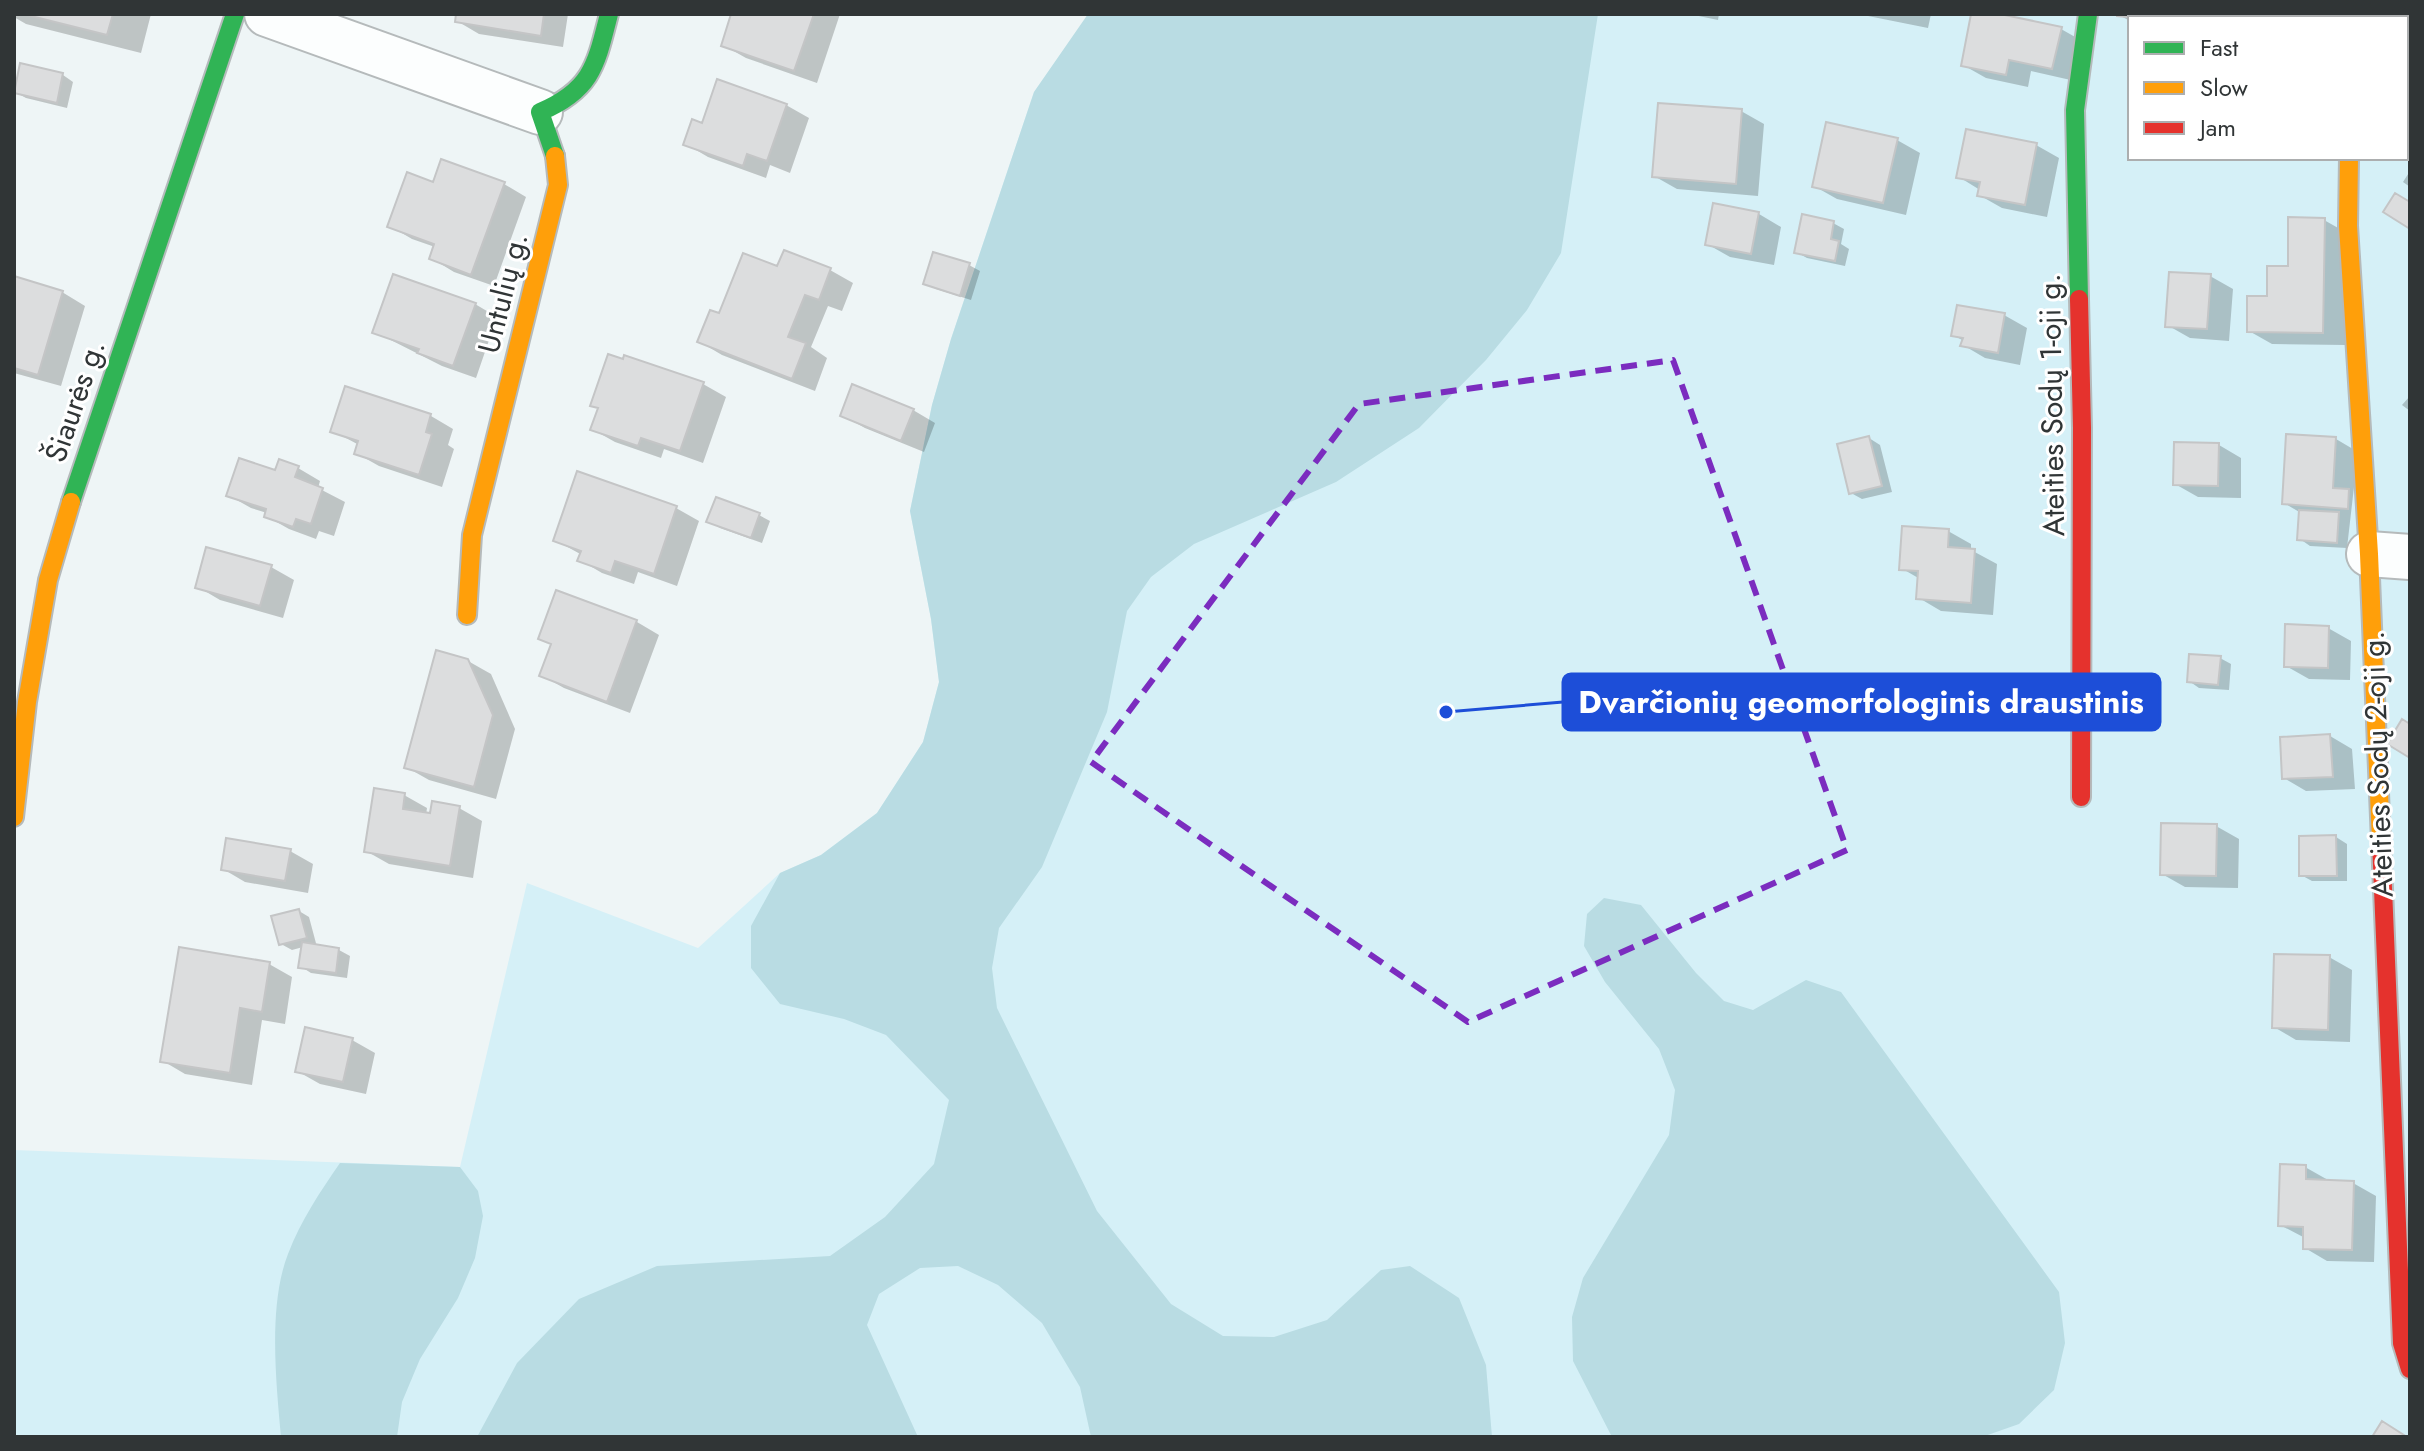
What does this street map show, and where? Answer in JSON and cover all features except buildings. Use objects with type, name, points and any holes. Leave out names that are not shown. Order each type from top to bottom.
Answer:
[{"type":"street","name":"Šiaurės g.","points":[[14,817],[21,701],[48,580],[80,474],[235,14]]},
{"type":"street","points":[[267,14],[540,112],[568,100],[585,82],[598,58],[609,14]]},
{"type":"street","name":"Ateities Sodų 1-oji g.","points":[[2081,797],[2082,428],[2075,110],[2088,14]]},
{"type":"street","name":"Untulių g.","points":[[467,615],[472,535],[558,185],[557,157],[552,136],[540,112]]},
{"type":"street","name":"Ateities Sodų 2-oji g.","points":[[2349,160],[2348,226],[2390,555],[2402,1343],[2410,1369]]},
{"type":"highlighted area","points":[[1673,360],[1847,850],[1468,1022],[1091,762],[1359,404]]},
{"type":"shaded area","points":[[1088,14],[1598,14],[1561,253],[1527,310],[1486,360],[1419,428],[1336,482],[1194,544],[1151,577],[1127,611],[1107,712],[1042,867],[999,928],[992,968],[997,1008],[1097,1211],[1171,1304],[1223,1336],[1274,1337],[1327,1320],[1381,1270],[1410,1266],[1459,1298],[1486,1365],[1492,1437],[1091,1437],[1080,1387],[1042,1323],[998,1285],[958,1266],[920,1268],[879,1294],[867,1325],[918,1437],[477,1437],[517,1363],[579,1299],[657,1266],[830,1256],[885,1217],[934,1164],[949,1100],[886,1035],[844,1019],[780,1004],[751,968],[751,926],[780,873],[821,855],[877,813],[923,742],[939,682],[931,619],[910,511],[932,405],[1034,92]]},
{"type":"shaded area","points":[[1089,14],[2410,14],[2410,1437],[14,1437],[14,1150],[460,1167],[527,883],[698,948],[780,873],[821,855],[877,813],[923,742],[939,682],[931,619],[910,511],[932,405],[1034,92]]},
{"type":"shaded area","points":[[1604,898],[1641,905],[1696,973],[1724,1001],[1753,1010],[1806,980],[1841,992],[2059,1292],[2065,1343],[2054,1390],[2019,1424],[1982,1437],[1612,1437],[1573,1361],[1572,1317],[1583,1278],[1669,1135],[1675,1090],[1659,1049],[1605,982],[1584,946],[1587,914]]},
{"type":"shaded area","points":[[340,1163],[460,1167],[478,1191],[483,1216],[475,1258],[458,1298],[420,1359],[402,1402],[397,1437],[281,1437],[275,1344],[282,1274],[299,1230]]},
{"type":"traffic: fast","points":[[71,502],[235,14]]},
{"type":"traffic: fast","points":[[555,156],[540,112],[571,95],[589,74],[609,14]]},
{"type":"traffic: fast","points":[[2079,299],[2075,110],[2088,14]]},
{"type":"traffic: slow","points":[[467,615],[472,535],[558,185],[555,156]]},
{"type":"traffic: slow","points":[[2349,160],[2348,226],[2369,554],[2381,841]]},
{"type":"traffic: slow","points":[[14,817],[27,702],[48,580],[71,502]]},
{"type":"traffic: jam","points":[[2079,299],[2082,428],[2081,797]]},
{"type":"traffic: jam","points":[[2381,841],[2402,1343],[2410,1369]]},
{"type":"place","name":"Dvarčionių geomorfologinis draustinis","points":[[1446,712]]}]
